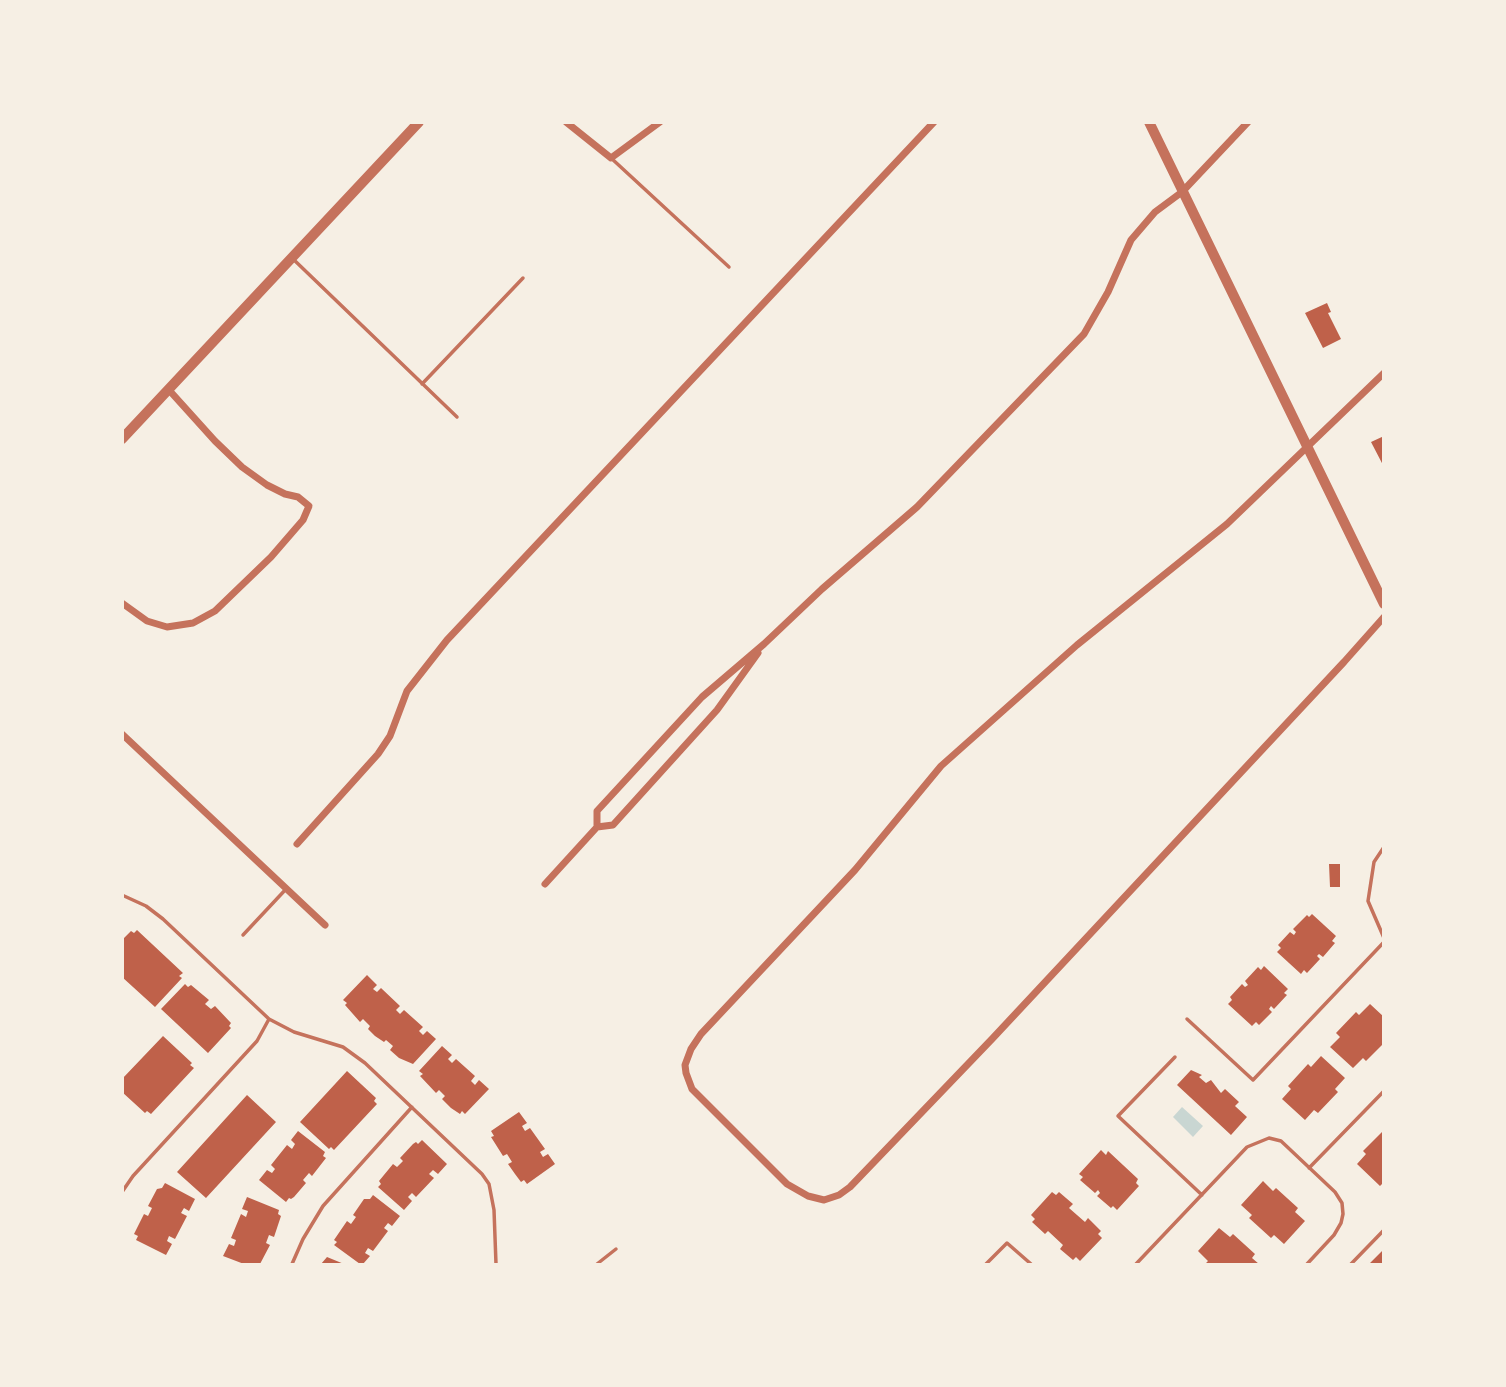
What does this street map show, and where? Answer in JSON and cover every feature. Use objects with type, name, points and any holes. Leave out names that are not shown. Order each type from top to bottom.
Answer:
[{"type":"street","points":[[124,436],[419,122]]},
{"type":"street","points":[[566,122],[611,159],[660,122]]},
{"type":"street","points":[[297,844],[378,754],[390,736],[407,691],[447,640],[934,122]]},
{"type":"street","points":[[1149,122],[1384,604]]},
{"type":"street","points":[[597,827],[597,811],[702,697],[764,644],[821,589],[917,507],[1084,334],[1108,292],[1131,240],[1154,212],[1182,192],[1248,122]]},
{"type":"street","points":[[1384,373],[1227,524],[1077,645],[950,757],[855,870],[701,1034],[685,1065],[692,1089],[788,1184],[808,1196],[824,1200],[839,1195],[850,1187],[1011,1018],[1384,617]]},
{"type":"street","points":[[122,603],[147,621],[167,627],[193,624],[215,611],[271,557],[303,520],[309,506],[298,497],[267,485],[242,467],[169,390]]},
{"type":"street","points":[[545,884],[597,827],[613,825],[717,710],[764,644]]},
{"type":"street","points":[[122,734],[325,925]]},
{"type":"lane","points":[[611,159],[729,267]]},
{"type":"lane","points":[[292,258],[457,417]]},
{"type":"lane","points":[[422,384],[523,278]]},
{"type":"lane","points":[[1187,1019],[1253,1080],[1384,940],[1368,901],[1374,862],[1384,847]]},
{"type":"lane","points":[[243,935],[287,888]]},
{"type":"lane","points":[[122,895],[146,905],[163,919],[269,1019],[294,1032],[343,1047],[365,1063],[482,1174],[489,1184],[494,1210],[496,1265]]},
{"type":"lane","points":[[122,1192],[133,1176],[257,1041],[269,1019]]},
{"type":"lane","points":[[1175,1057],[1118,1116],[1202,1195]]},
{"type":"lane","points":[[1309,1168],[1384,1091]]},
{"type":"lane","points":[[292,1265],[303,1239],[323,1206],[412,1107]]},
{"type":"lane","points":[[1136,1265],[1247,1147],[1269,1138],[1281,1141],[1335,1192],[1342,1203],[1341,1223],[1334,1235],[1307,1265]]},
{"type":"lane","points":[[1351,1265],[1384,1230]]},
{"type":"lane","points":[[986,1265],[1007,1243],[1031,1265]]},
{"type":"lane","points":[[597,1265],[616,1249]]},
{"type":"shaded area","points":[[1182,1107],[1203,1126],[1193,1137],[1173,1117]]},
{"type":"building","points":[[1327,303],[1331,312],[1328,313],[1341,339],[1323,348],[1305,313]]},
{"type":"building","points":[[1384,436],[1384,467],[1371,442]]},
{"type":"building","points":[[1329,864],[1340,864],[1340,887],[1330,887]]},
{"type":"building","points":[[1312,914],[1336,936],[1332,941],[1335,943],[1323,957],[1319,954],[1317,956],[1320,959],[1307,973],[1304,970],[1301,974],[1277,952],[1281,948],[1278,945],[1290,932],[1294,935],[1296,932],[1293,929],[1307,915],[1309,917]]},
{"type":"building","points":[[137,930],[183,973],[179,976],[182,978],[155,1007],[122,977],[122,940],[131,931],[134,933]]},
{"type":"building","points":[[1264,966],[1288,989],[1284,993],[1287,995],[1274,1009],[1271,1006],[1269,1009],[1272,1012],[1259,1025],[1256,1022],[1252,1026],[1228,1004],[1232,1000],[1230,997],[1242,984],[1245,987],[1248,985],[1245,981],[1258,967],[1261,970]]},
{"type":"building","points":[[367,975],[377,985],[373,989],[377,992],[381,988],[400,1006],[396,1010],[400,1014],[404,1010],[423,1027],[419,1031],[423,1035],[427,1031],[436,1039],[413,1064],[399,1058],[390,1050],[393,1046],[375,1036],[368,1029],[370,1026],[363,1019],[360,1022],[345,1005],[347,1003],[343,1000]]},
{"type":"building","points":[[185,984],[188,987],[191,985],[209,1000],[205,1004],[211,1009],[215,1006],[231,1023],[231,1028],[208,1053],[161,1009]]},
{"type":"building","points":[[1370,1004],[1384,1017],[1384,1043],[1366,1061],[1363,1058],[1353,1068],[1330,1047],[1340,1037],[1336,1033],[1356,1012],[1359,1015]]},
{"type":"building","points":[[163,1036],[194,1068],[151,1114],[147,1111],[145,1113],[122,1092],[122,1079]]},
{"type":"building","points":[[442,1046],[452,1055],[448,1059],[452,1063],[456,1059],[475,1076],[471,1081],[475,1085],[479,1080],[489,1089],[465,1114],[451,1108],[442,1099],[445,1096],[439,1090],[436,1093],[420,1076],[423,1074],[419,1071]]},
{"type":"building","points":[[1321,1056],[1345,1078],[1335,1089],[1338,1092],[1318,1113],[1314,1110],[1305,1120],[1282,1099],[1291,1089],[1288,1086],[1308,1064],[1311,1067]]},
{"type":"building","points":[[1191,1070],[1202,1075],[1199,1077],[1206,1083],[1211,1080],[1221,1093],[1225,1089],[1239,1102],[1235,1106],[1247,1117],[1231,1135],[1177,1085]]},
{"type":"building","points":[[347,1071],[376,1098],[374,1101],[377,1104],[334,1150],[331,1147],[329,1149],[300,1122]]},
{"type":"building","points":[[247,1095],[276,1122],[206,1198],[177,1172]]},
{"type":"building","points":[[519,1112],[527,1123],[522,1126],[525,1131],[530,1128],[545,1149],[540,1152],[543,1157],[548,1154],[555,1164],[527,1184],[524,1180],[521,1182],[508,1164],[512,1162],[507,1154],[503,1156],[491,1137],[494,1136],[491,1131]]},
{"type":"building","points":[[1384,1130],[1384,1182],[1380,1186],[1357,1164],[1366,1154],[1363,1151]]},
{"type":"building","points":[[298,1131],[325,1152],[323,1156],[326,1158],[312,1176],[309,1173],[303,1180],[306,1183],[294,1197],[286,1202],[259,1180],[267,1170],[272,1173],[275,1169],[271,1165],[287,1145],[292,1149],[295,1144],[291,1140]]},
{"type":"building","points":[[422,1140],[447,1164],[438,1174],[433,1170],[429,1174],[434,1178],[416,1197],[412,1193],[408,1197],[412,1201],[404,1210],[378,1187],[381,1184],[379,1181],[393,1164],[397,1167],[403,1161],[400,1158],[413,1144]]},
{"type":"building","points":[[1101,1150],[1106,1155],[1108,1151],[1138,1179],[1136,1183],[1139,1186],[1117,1210],[1097,1196],[1100,1193],[1098,1190],[1095,1193],[1080,1180],[1083,1177],[1079,1174]]},
{"type":"building","points":[[1263,1181],[1273,1191],[1276,1188],[1298,1208],[1295,1212],[1305,1221],[1284,1244],[1274,1235],[1271,1238],[1249,1218],[1252,1215],[1241,1205]]},
{"type":"building","points":[[165,1183],[195,1199],[189,1211],[184,1208],[181,1213],[187,1216],[175,1239],[169,1236],[167,1241],[172,1244],[166,1255],[136,1240],[138,1236],[134,1234],[144,1214],[148,1216],[152,1208],[148,1206],[157,1189],[162,1188]]},
{"type":"building","points":[[1052,1192],[1056,1195],[1059,1192],[1073,1204],[1069,1208],[1085,1222],[1088,1218],[1101,1231],[1098,1234],[1102,1238],[1080,1261],[1076,1257],[1073,1260],[1060,1249],[1063,1245],[1048,1231],[1045,1234],[1032,1222],[1035,1219],[1031,1215]]},
{"type":"building","points":[[373,1195],[400,1216],[392,1226],[388,1223],[384,1228],[388,1231],[373,1251],[368,1248],[365,1253],[370,1256],[360,1264],[334,1245],[337,1242],[334,1240],[347,1221],[351,1224],[356,1217],[353,1215],[364,1199],[370,1199]]},
{"type":"building","points":[[247,1197],[279,1210],[278,1214],[281,1216],[274,1237],[269,1235],[266,1243],[270,1245],[260,1264],[244,1264],[223,1256],[229,1244],[234,1246],[236,1240],[231,1238],[241,1214],[246,1217],[248,1211],[242,1209]]},
{"type":"building","points":[[1219,1228],[1230,1237],[1233,1234],[1255,1254],[1252,1258],[1259,1264],[1205,1264],[1208,1261],[1198,1251]]},
{"type":"building","points":[[1384,1249],[1384,1264],[1369,1264]]},
{"type":"building","points":[[327,1257],[344,1264],[321,1264]]}]
